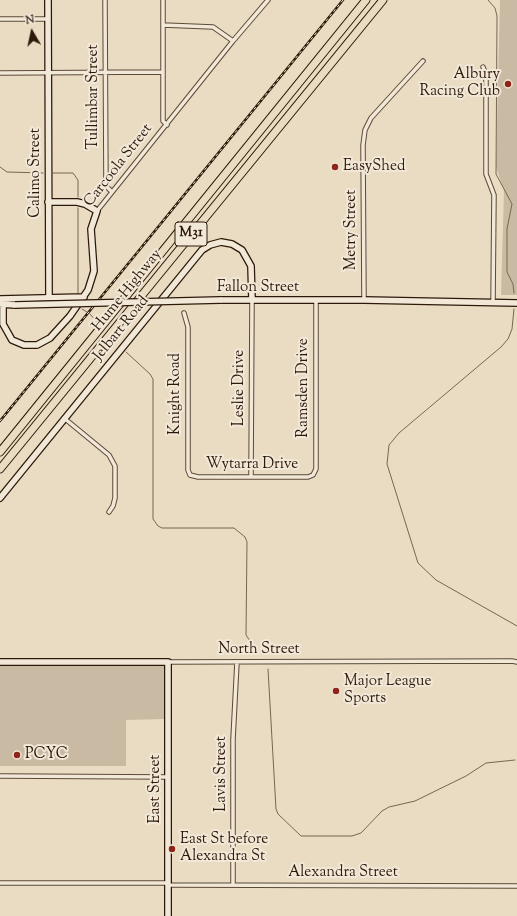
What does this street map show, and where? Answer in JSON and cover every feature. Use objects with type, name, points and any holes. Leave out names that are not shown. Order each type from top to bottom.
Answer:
[{"type":"highway","name":"Hume Highway","points":[[0,452],[366,0]]},
{"type":"highway","name":"Hume Highway","points":[[0,469],[383,0]]},
{"type":"street","name":"Calimo Street","points":[[48,0],[47,73],[49,298]]},
{"type":"street","name":"Tullimbar Street","points":[[105,0],[106,186],[112,192]]},
{"type":"street","points":[[162,0],[163,121],[167,125]]},
{"type":"street","name":"Carcoola Street","points":[[1,303],[3,321],[8,334],[19,344],[29,346],[44,343],[50,338],[84,297],[92,281],[94,271],[91,229],[97,211],[233,41],[268,0]]},
{"type":"street","points":[[0,20],[48,19]]},
{"type":"street","points":[[163,25],[213,27],[233,41]]},
{"type":"street","name":"Metry Street","points":[[364,300],[365,130],[371,118],[423,61]]},
{"type":"street","points":[[483,68],[486,75],[486,174],[494,195],[493,302]]},
{"type":"street","points":[[0,74],[162,72]]},
{"type":"street","points":[[48,202],[77,202],[92,207],[97,211]]},
{"type":"street","name":"Jelbart Road","points":[[0,498],[194,259],[206,247],[215,243],[227,243],[237,246],[246,254],[251,266],[252,300]]},
{"type":"street","points":[[1,303],[49,298],[84,297]]},
{"type":"street","name":"Fallon Street","points":[[1,303],[15,305],[220,300],[517,302]]},
{"type":"street","name":"Leslie Drive","points":[[251,476],[252,300]]},
{"type":"street","name":"Ramsden Drive","points":[[313,475],[316,469],[316,300]]},
{"type":"street","name":"Knight Road","points":[[184,313],[188,327],[188,470],[190,475]]},
{"type":"street","points":[[64,418],[109,455],[115,466],[115,498],[113,506],[109,512]]},
{"type":"street","name":"Wytarra Drive","points":[[190,475],[198,477],[308,477],[313,475]]},
{"type":"street","name":"North Street","points":[[0,662],[517,662]]},
{"type":"street","name":"East Street","points":[[168,662],[168,916]]},
{"type":"street","name":"Lavis Street","points":[[234,885],[234,740],[237,662]]},
{"type":"street","points":[[0,776],[167,777]]},
{"type":"street","name":"Alexandra Street","points":[[0,883],[517,886]]},
{"type":"shaded area","name":"Albury Racing Club","points":[[500,0],[517,0],[517,295],[501,295],[504,191],[496,167]]},
{"type":"shaded area","points":[[0,665],[164,666],[164,719],[126,720],[126,766],[0,766]]},
{"type":"waterway","points":[[488,0],[495,8],[497,16],[496,174],[512,204],[507,229],[507,272],[513,284],[514,293]]},
{"type":"waterway","points":[[0,167],[7,172],[43,173]]},
{"type":"waterway","points":[[53,173],[73,173],[78,180],[78,197]]},
{"type":"waterway","points":[[78,208],[78,294]]},
{"type":"waterway","points":[[82,309],[87,312]]},
{"type":"waterway","points":[[514,309],[512,329],[508,339],[501,347],[399,433],[389,445],[387,464],[418,563],[436,580],[517,626]]},
{"type":"waterway","points":[[90,314],[97,322]]},
{"type":"waterway","points":[[126,352],[150,374],[153,379],[153,519],[158,526],[162,528],[234,528],[245,537],[247,542],[246,635],[256,650]]},
{"type":"waterway","points":[[268,669],[276,809],[278,814],[301,836],[352,836],[361,833],[382,811],[389,807],[415,801],[466,776],[486,763],[515,760]]},
{"type":"railway","points":[[0,421],[343,0]]},
{"type":"place","name":"Albury Racing Club","points":[[508,84]]},
{"type":"place","name":"EasyShed","points":[[335,167]]},
{"type":"place","name":"Major League Sports","points":[[336,691]]},
{"type":"place","name":"PCYC","points":[[17,755]]},
{"type":"place","name":"East St before Alexandra St","points":[[172,849]]}]
